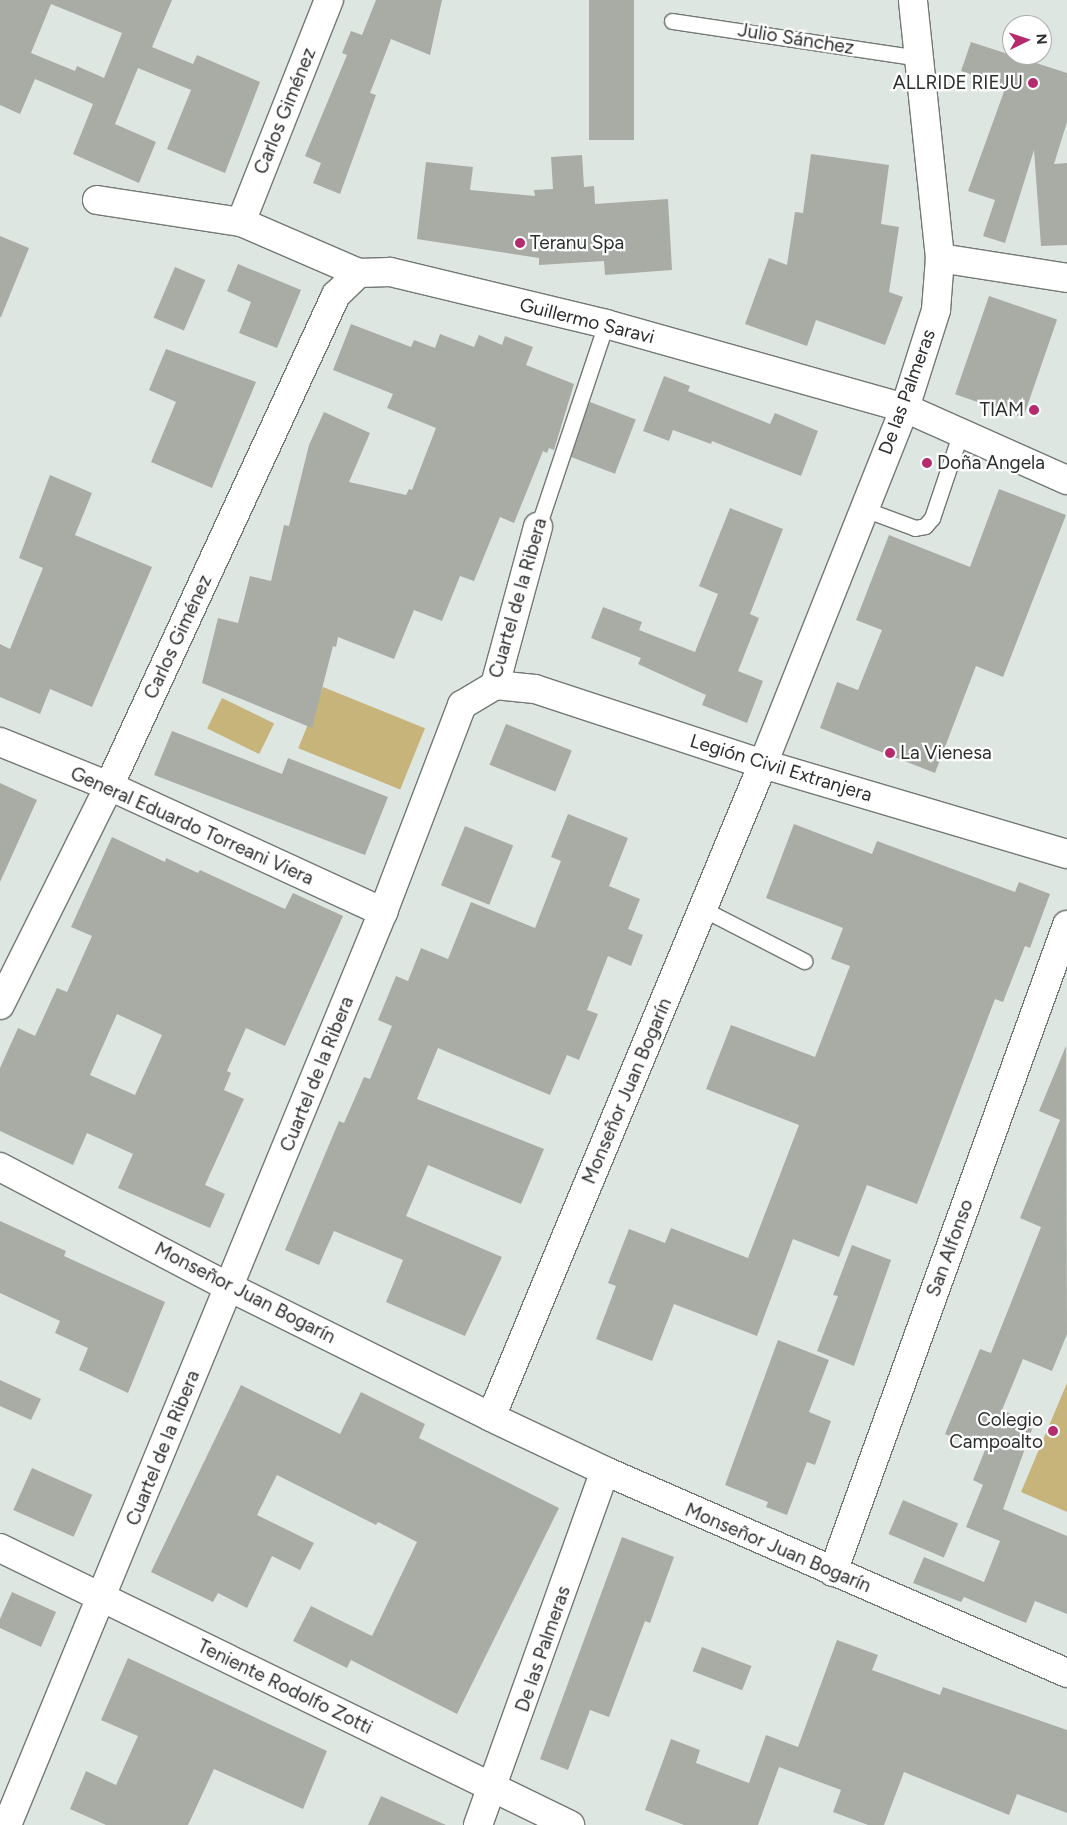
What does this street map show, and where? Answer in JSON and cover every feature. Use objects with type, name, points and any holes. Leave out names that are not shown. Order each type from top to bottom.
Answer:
[{"type":"street","name":"Carlos Giménez","points":[[241,222],[329,0]]},
{"type":"street","name":"De las Palmeras","points":[[763,764],[905,408],[936,310],[940,258],[921,58],[913,0]]},
{"type":"street","name":"Guillermo Saravi","points":[[98,200],[241,222],[359,273],[390,272],[606,324],[905,408],[1067,480]]},
{"type":"street","points":[[940,258],[1067,278]]},
{"type":"street","name":"Carlos Giménez","points":[[0,1005],[109,786],[336,295],[359,273]]},
{"type":"street","name":"Cuartel de la Ribera","points":[[7,1825],[383,912],[462,705],[494,686],[538,526]]},
{"type":"street","name":"Legión Civil Extranjera","points":[[494,686],[535,689],[763,764],[1067,854]]},
{"type":"street","name":"General Eduardo Torreani Viera","points":[[0,742],[109,786],[383,912]]},
{"type":"street","name":"Monseñor Juan Bogarín","points":[[491,1417],[763,764]]},
{"type":"street","name":"San Alfonso","points":[[833,1572],[1067,925]]},
{"type":"street","name":"Monseñor Juan Bogarín","points":[[0,1167],[229,1287],[491,1417],[605,1471],[1067,1673]]},
{"type":"street","name":"De las Palmeras","points":[[478,1825],[494,1788],[605,1471]]},
{"type":"street","name":"Teniente Rodolfo Zotti","points":[[0,1548],[570,1825]]},
{"type":"lane","name":"Julio Sánchez","points":[[672,21],[921,58]]},
{"type":"lane","name":"Cuartel de la Ribera","points":[[538,526],[606,324]]},
{"type":"lane","points":[[864,509],[914,528],[925,526],[932,518],[961,432]]},
{"type":"lane","points":[[703,909],[804,961]]},
{"type":"shaded area","points":[[323,687],[425,728],[400,789],[298,748]]},
{"type":"shaded area","points":[[222,698],[274,723],[259,754],[207,729]]},
{"type":"shaded area","name":"Colegio Campoalto","points":[[1067,1383],[1067,1512],[1021,1492]]},
{"type":"building","points":[[0,0],[172,0],[152,47],[193,64],[197,55],[260,82],[225,173],[167,149],[191,90],[138,68],[115,124],[156,142],[139,183],[73,154],[93,104],[35,79],[20,114],[0,105]],"holes":[[[51,4],[122,33],[104,78],[77,66],[75,71],[31,53]]]},
{"type":"building","points":[[376,0],[442,0],[430,55],[391,39],[370,93],[376,95],[340,194],[313,183],[321,163],[305,156],[347,55],[342,53],[351,31],[362,35]]},
{"type":"building","points":[[589,0],[634,0],[634,140],[589,140]]},
{"type":"building","points":[[971,42],[1002,52],[1002,65],[1042,65],[1067,73],[1067,122],[1054,164],[1067,163],[1067,245],[1041,246],[1034,150],[1005,243],[983,236],[995,200],[968,191],[1006,86],[961,71]]},
{"type":"building","points":[[811,154],[889,165],[881,224],[899,227],[889,292],[903,297],[885,345],[816,320],[807,346],[745,324],[769,258],[787,265],[795,212],[803,213]]},
{"type":"building","points":[[582,155],[584,187],[594,186],[595,204],[668,199],[672,270],[605,275],[604,261],[539,265],[539,258],[417,239],[426,162],[473,167],[470,190],[535,196],[534,190],[553,189],[551,157]]},
{"type":"building","points":[[0,236],[29,248],[1,317],[0,317]]},
{"type":"building","points":[[238,264],[301,290],[277,348],[239,333],[251,302],[227,291]]},
{"type":"building","points":[[175,267],[205,280],[184,331],[154,318]]},
{"type":"building","points":[[989,296],[1057,319],[1023,418],[955,394]]},
{"type":"building","points":[[351,324],[411,347],[414,340],[435,348],[440,334],[474,347],[479,335],[502,345],[505,336],[533,347],[526,365],[574,384],[554,450],[549,448],[547,453],[543,451],[514,523],[500,517],[474,581],[460,576],[442,621],[414,610],[394,659],[338,637],[336,647],[333,646],[312,728],[202,683],[218,618],[238,623],[250,576],[271,581],[284,525],[289,526],[309,445],[324,412],[370,433],[349,482],[406,495],[409,489],[412,490],[436,428],[387,408],[393,394],[333,370]]},
{"type":"building","points":[[166,349],[256,382],[212,488],[151,462],[176,402],[149,390]]},
{"type":"building","points":[[664,376],[690,386],[688,391],[770,424],[775,413],[818,431],[801,476],[712,441],[711,444],[673,430],[669,441],[643,431]]},
{"type":"building","points":[[590,402],[636,420],[615,474],[569,456]]},
{"type":"building","points":[[50,475],[92,493],[75,535],[152,567],[92,707],[50,689],[40,714],[0,697],[0,644],[10,649],[43,568],[19,558]]},
{"type":"building","points":[[999,489],[1066,515],[1003,677],[976,666],[935,773],[820,728],[837,682],[858,690],[882,630],[856,620],[889,535],[970,567]]},
{"type":"building","points":[[730,508],[783,529],[750,614],[759,618],[738,671],[763,681],[747,723],[702,705],[706,695],[638,664],[641,658],[591,638],[603,607],[642,622],[639,630],[695,652],[718,594],[699,586]]},
{"type":"building","points":[[506,724],[572,751],[555,791],[490,765]]},
{"type":"building","points":[[172,731],[282,774],[288,758],[388,797],[365,855],[154,775]]},
{"type":"building","points":[[0,783],[37,800],[0,882]]},
{"type":"building","points":[[568,814],[628,838],[609,886],[640,899],[628,929],[643,935],[631,966],[608,956],[587,1010],[598,1014],[579,1060],[567,1055],[550,1095],[438,1048],[417,1099],[544,1149],[521,1204],[428,1165],[406,1216],[502,1257],[465,1336],[386,1302],[403,1260],[334,1231],[319,1265],[285,1250],[339,1121],[344,1123],[364,1077],[370,1079],[392,1026],[378,1020],[396,976],[408,981],[421,948],[448,959],[471,902],[535,928],[561,861],[551,857]]},
{"type":"building","points":[[794,824],[872,854],[877,841],[1015,892],[1019,882],[1050,894],[1030,948],[1025,946],[1003,1002],[995,999],[917,1204],[867,1185],[839,1257],[793,1239],[757,1336],[674,1304],[652,1361],[596,1339],[616,1286],[608,1283],[629,1229],[665,1243],[671,1228],[748,1258],[799,1125],[706,1089],[731,1025],[815,1057],[850,966],[831,959],[843,928],[766,898]]},
{"type":"building","points":[[465,826],[513,845],[489,905],[441,885]]},
{"type":"building","points":[[112,837],[165,862],[166,858],[198,873],[200,870],[285,909],[293,893],[343,916],[285,1046],[246,1028],[227,1071],[231,1073],[224,1090],[244,1099],[205,1185],[225,1194],[210,1228],[118,1188],[133,1154],[87,1133],[73,1165],[0,1131],[0,1068],[18,1028],[35,1036],[57,988],[67,992],[92,936],[71,927]],"holes":[[[117,1014],[162,1035],[135,1095],[90,1075]]]},
{"type":"building","points":[[1066,1046],[1067,1334],[1052,1371],[1023,1359],[1002,1410],[1034,1424],[1003,1509],[1067,1536],[1067,1614],[1035,1601],[1026,1623],[964,1597],[961,1602],[913,1583],[924,1557],[984,1582],[1000,1541],[966,1527],[983,1485],[973,1480],[985,1450],[945,1434],[980,1349],[991,1353],[1041,1227],[1020,1218],[1060,1120],[1039,1111]]},
{"type":"building","points":[[0,1221],[66,1251],[64,1256],[165,1302],[128,1393],[79,1370],[88,1348],[55,1333],[60,1321],[0,1293]]},
{"type":"building","points":[[852,1245],[891,1260],[854,1366],[817,1351],[838,1296],[833,1295]]},
{"type":"building","points":[[778,1340],[829,1360],[809,1412],[831,1421],[815,1465],[807,1462],[787,1515],[766,1507],[768,1502],[725,1485]]},
{"type":"building","points":[[0,1380],[41,1399],[31,1420],[0,1406]]},
{"type":"building","points":[[241,1385],[340,1434],[361,1392],[425,1424],[419,1438],[559,1508],[457,1714],[351,1660],[347,1668],[293,1641],[311,1606],[372,1636],[417,1542],[378,1522],[376,1525],[277,1475],[257,1515],[314,1543],[300,1570],[272,1556],[247,1608],[218,1593],[213,1602],[151,1572]]},
{"type":"building","points":[[32,1468],[92,1495],[74,1537],[13,1510]]},
{"type":"building","points":[[903,1500],[958,1523],[944,1558],[889,1534]]},
{"type":"building","points":[[622,1537],[674,1557],[650,1623],[645,1621],[609,1717],[590,1710],[568,1770],[540,1759]]},
{"type":"building","points":[[12,1592],[56,1612],[41,1647],[0,1628],[0,1619]]},
{"type":"building","points":[[837,1640],[878,1655],[872,1670],[940,1695],[943,1687],[1067,1730],[1067,1813],[1017,1794],[1009,1815],[904,1772],[884,1825],[868,1825],[833,1812],[841,1790],[779,1767],[758,1825],[684,1825],[645,1810],[671,1739],[700,1750],[696,1763],[749,1783],[766,1735],[798,1747]]},
{"type":"building","points":[[702,1647],[751,1666],[742,1690],[693,1671]]},
{"type":"building","points":[[128,1658],[327,1751],[303,1809],[214,1769],[188,1825],[106,1825],[70,1809],[86,1771],[116,1785],[138,1736],[101,1720]]},
{"type":"building","points":[[381,1796],[446,1825],[368,1825]]},
{"type":"place","name":"ALLRIDE RIEJU","points":[[1033,83]]},
{"type":"place","name":"Teranu Spa","points":[[520,243]]},
{"type":"place","name":"TIAM","points":[[1034,410]]},
{"type":"place","name":"Doña Angela","points":[[927,463]]},
{"type":"place","name":"La Vienesa","points":[[890,753]]},
{"type":"place","name":"Colegio Campoalto","points":[[1053,1431]]}]
